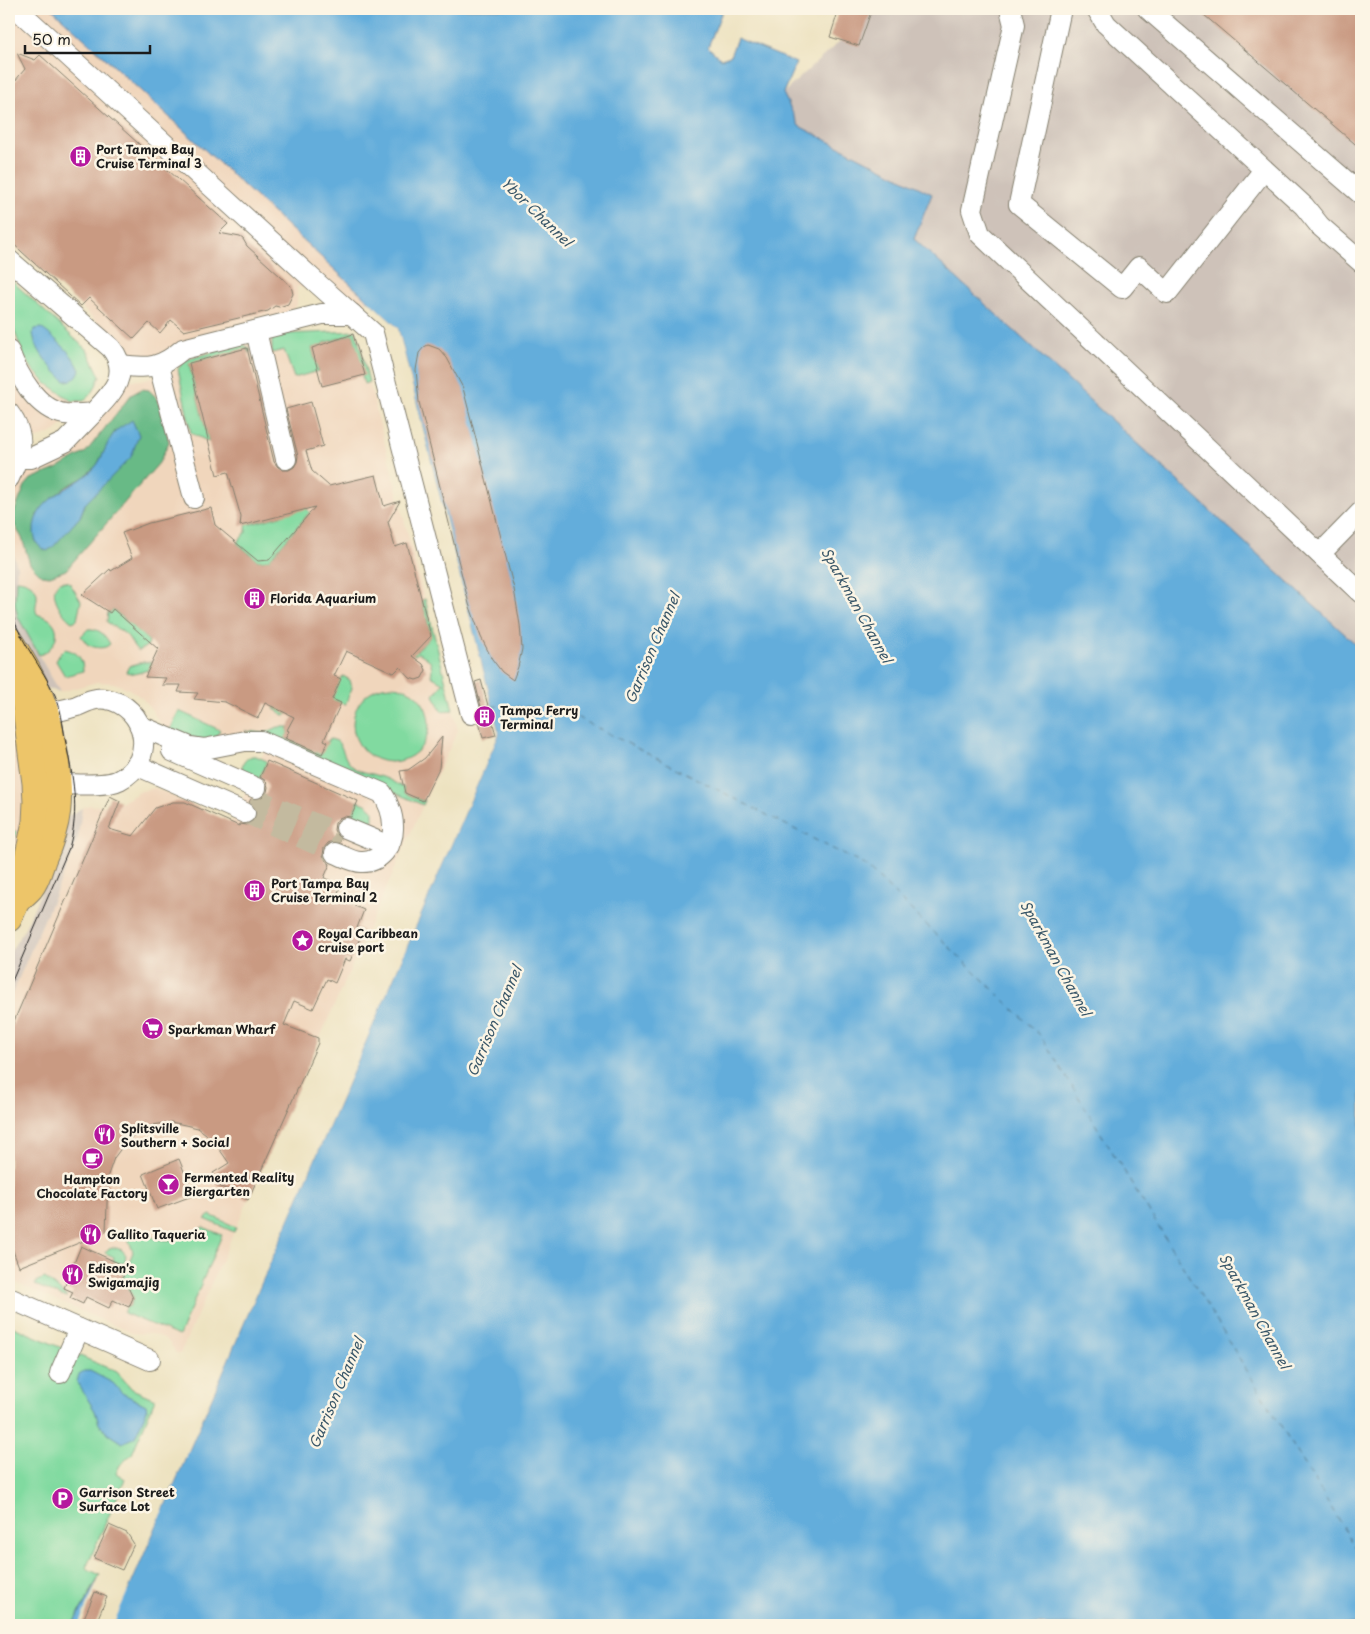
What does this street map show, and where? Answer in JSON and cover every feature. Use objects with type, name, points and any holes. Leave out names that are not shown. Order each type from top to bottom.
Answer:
[{"type":"main road","points":[[9,639],[44,701],[51,729],[47,783]]},
{"type":"main road","points":[[9,673],[24,700],[47,783],[60,798],[57,820],[50,846],[32,887],[13,910]]},
{"type":"street","points":[[17,9],[374,333],[471,714]]},
{"type":"street","points":[[1010,9],[1014,25],[972,210],[980,234],[1361,593]]},
{"type":"street","points":[[1061,9],[1019,204],[1122,288],[1139,267],[1167,292],[1264,170]]},
{"type":"street","points":[[1097,9],[1106,24],[1304,206],[1320,226],[1361,262]]},
{"type":"street","points":[[1148,9],[1361,194]]},
{"type":"street","points":[[9,260],[111,348],[117,355],[121,365],[120,376],[114,389],[65,442],[31,458],[18,458]]},
{"type":"street","points":[[121,365],[148,368],[159,366],[172,359],[184,349],[322,314],[352,314]]},
{"type":"street","points":[[256,330],[286,459]]},
{"type":"street","points":[[9,351],[30,389],[50,408],[63,414],[80,415],[93,413]]},
{"type":"street","points":[[159,366],[194,498]]},
{"type":"street","points":[[9,413],[20,432],[21,441],[18,458],[9,478]]},
{"type":"street","points":[[1320,554],[1361,512]]},
{"type":"street","points":[[47,714],[89,700],[103,698],[117,701],[129,709],[138,720],[140,747],[130,772],[118,780],[105,784],[47,783]]},
{"type":"street","points":[[140,747],[190,747],[204,749],[245,741],[261,741],[378,790],[388,802],[394,826],[383,853],[359,862],[341,840],[383,853]]},
{"type":"street","points":[[140,747],[250,801],[140,747]]},
{"type":"street","points":[[9,1298],[150,1360]]},
{"type":"street","points":[[54,1370],[73,1326]]},
{"type":"shaded area","name":"Port Tampa Bay Cruise Terminal 3","points":[[9,9],[52,9],[369,301],[362,306],[297,286],[297,305],[288,312],[152,358],[135,357],[126,351],[81,306],[9,240]]},
{"type":"shaded area","points":[[875,9],[1361,9],[1361,649],[914,239],[931,194],[799,126],[783,93]]},
{"type":"shaded area","points":[[9,278],[88,351],[100,376],[94,390],[58,429],[48,435],[31,440],[13,453],[9,461]]},
{"type":"shaded area","points":[[356,331],[458,730],[180,1354],[176,1353],[170,1343],[164,1338],[154,1334],[132,1333],[9,1280],[9,1001],[72,855],[78,837],[82,808],[90,805],[108,805],[123,802],[141,791],[155,788],[232,822],[270,739],[213,742],[163,728],[142,698],[129,689],[114,683],[97,682],[60,692],[18,617],[13,549],[9,541],[9,496],[26,466],[69,445],[129,380],[142,380],[178,369],[185,360],[285,334]]},
{"type":"shaded area","points":[[9,541],[17,566],[15,604],[34,647],[60,692],[46,688],[9,628]]},
{"type":"shaded area","points":[[9,684],[31,802],[9,898]]},
{"type":"shaded area","points":[[82,808],[78,837],[72,855],[9,1001],[9,954],[24,930],[45,883],[68,816]]},
{"type":"green space","points":[[9,278],[88,351],[100,376],[94,390],[84,401],[72,401],[46,383],[24,357],[9,316]]},
{"type":"green space","points":[[356,331],[369,382],[364,384],[362,376],[364,375],[353,334],[312,348],[318,371],[294,378],[284,350],[272,353],[272,337],[285,334]]},
{"type":"green space","points":[[242,344],[251,349],[249,353],[247,348],[189,364],[209,442],[191,433],[178,369],[185,360]]},
{"type":"green space","points":[[142,389],[149,390],[158,399],[169,442],[159,463],[66,570],[50,576],[41,575],[30,564],[22,538],[15,526],[13,515],[25,486],[31,479],[56,469],[86,452],[131,395]],"holes":[[[115,431],[80,517],[36,516],[49,501],[66,487],[84,477],[97,465]]]},
{"type":"green space","points":[[302,504],[310,512],[269,560],[258,561],[237,543],[246,532],[247,516],[251,524],[280,516]]},
{"type":"green space","points":[[16,580],[27,582],[36,590],[37,614],[49,619],[56,629],[53,645],[39,655],[18,617],[15,604]]},
{"type":"green space","points":[[63,581],[69,582],[81,601],[77,620],[72,622],[63,613],[56,601],[55,589],[57,584]]},
{"type":"green space","points":[[425,599],[453,710],[441,711],[434,695],[443,683],[431,676],[432,668],[428,659],[418,653],[415,655],[411,653],[417,651],[431,636],[422,600]]},
{"type":"green space","points":[[113,609],[149,641],[148,645],[139,651],[122,631],[107,622],[108,612],[110,613]]},
{"type":"green space","points":[[88,629],[101,633],[110,644],[99,648],[87,644],[81,636]]},
{"type":"green space","points":[[64,649],[76,653],[82,662],[83,671],[65,676],[56,661]]},
{"type":"green space","points":[[143,662],[152,662],[148,670],[135,674],[126,672],[129,666]]},
{"type":"green space","points":[[343,676],[350,680],[352,688],[345,705],[336,701],[284,715],[274,709],[280,698],[341,679]]},
{"type":"green space","points":[[391,686],[405,689],[418,697],[426,710],[429,724],[426,738],[418,751],[405,759],[391,762],[377,759],[364,751],[356,738],[353,724],[356,710],[364,697],[377,689]]},
{"type":"green space","points":[[179,711],[220,730],[213,742],[169,732]]},
{"type":"green space","points":[[278,727],[289,727],[286,739],[321,755],[327,741],[331,739],[337,741],[353,767],[392,781],[404,788],[405,793],[422,801],[425,800],[423,805],[270,739],[245,731],[265,733]]},
{"type":"green space","points":[[252,756],[267,761],[258,783],[242,772],[244,762]]},
{"type":"green space","points":[[358,801],[366,804],[373,810],[373,820],[366,827],[348,822]]},
{"type":"green space","points":[[10,826],[17,833],[9,853],[9,828]]},
{"type":"green space","points":[[210,1215],[236,1227],[234,1232],[205,1219]]},
{"type":"green space","points":[[203,1227],[222,1235],[179,1336],[124,1313],[133,1298],[128,1287],[120,1284],[133,1252],[127,1235],[140,1230],[155,1238],[172,1240],[188,1236]]},
{"type":"green space","points":[[113,1247],[122,1250],[126,1255],[124,1266],[113,1261],[114,1257],[105,1253],[109,1248]]},
{"type":"green space","points":[[45,1278],[66,1298],[35,1285],[37,1281]]},
{"type":"green space","name":"Garrison Street Surface Lot","points":[[9,1325],[117,1372],[132,1389],[155,1399],[132,1454],[120,1465],[116,1473],[125,1479],[86,1568],[100,1575],[72,1625],[9,1625]]},
{"type":"water","points":[[52,9],[723,9],[708,47],[721,59],[730,56],[737,38],[796,63],[783,93],[799,126],[932,194],[914,239],[1361,649],[1361,1625],[72,1625],[99,1579],[128,1591],[499,734],[398,328]]},
{"type":"water","points":[[41,328],[73,357],[80,370],[76,377],[65,381],[41,353],[34,340],[33,333],[35,329]]},
{"type":"water","points":[[132,420],[139,435],[131,457],[85,504],[80,517],[53,547],[47,551],[41,548],[36,542],[34,533],[35,520],[40,510],[58,494],[89,473],[97,465],[113,435]]},
{"type":"water","points":[[84,1371],[90,1371],[113,1383],[122,1393],[146,1405],[147,1410],[135,1437],[122,1443],[108,1434],[99,1424],[95,1411],[77,1382],[79,1374]]},
{"type":"pier","points":[[369,301],[398,328],[499,734],[113,1625],[78,1625],[100,1576],[127,1588],[496,734],[396,329],[367,302]]},
{"type":"building","points":[[839,9],[872,9],[859,46],[830,37]]},
{"type":"building","points":[[1197,9],[1361,9],[1361,149]]},
{"type":"building","name":"Port Tampa Bay Cruise Terminal 3","points":[[17,53],[35,60],[40,55],[228,224],[219,233],[243,239],[247,246],[291,286],[293,294],[288,304],[279,307],[275,306],[268,311],[184,331],[171,320],[160,333],[149,323],[134,339],[89,298],[81,306],[9,240],[9,88],[25,69]]},
{"type":"building","points":[[353,334],[365,375],[322,386],[312,348]]},
{"type":"building","points":[[428,345],[439,349],[447,358],[463,388],[514,589],[522,649],[513,680],[502,672],[492,659],[481,637],[469,604],[419,402],[416,370],[419,353]]},
{"type":"building","name":"Florida Aquarium","points":[[247,348],[274,462],[278,467],[283,470],[289,470],[294,467],[298,456],[286,409],[311,402],[323,446],[306,451],[312,471],[329,486],[376,475],[384,506],[400,501],[388,522],[395,547],[407,543],[431,636],[412,656],[423,664],[426,670],[422,678],[416,680],[410,678],[400,667],[394,673],[346,651],[334,676],[341,679],[332,699],[341,703],[324,740],[328,742],[322,754],[285,738],[294,717],[265,703],[258,718],[225,702],[194,699],[198,693],[178,692],[181,685],[162,685],[166,678],[145,677],[158,649],[113,609],[110,613],[82,595],[110,569],[111,571],[132,558],[122,533],[149,523],[211,508],[215,525],[258,561],[269,560],[315,507],[240,526],[241,517],[228,472],[217,475],[189,363]]},
{"type":"building","name":"Tampa Ferry Terminal","points":[[481,680],[496,735],[483,738],[479,722],[482,718],[482,711],[475,682]]},
{"type":"building","points":[[442,737],[439,768],[423,801],[405,793],[400,771],[408,770],[425,758]]},
{"type":"building","name":"Sparkman Wharf","points":[[267,761],[358,801],[351,817],[344,816],[335,823],[334,830],[341,839],[340,842],[333,841],[328,843],[324,848],[323,855],[330,864],[324,878],[341,885],[336,898],[364,910],[357,928],[363,931],[350,961],[345,959],[335,983],[327,979],[313,1009],[294,1001],[284,1025],[318,1038],[318,1043],[248,1200],[217,1185],[213,1173],[229,1163],[206,1134],[198,1128],[171,1122],[153,1125],[136,1133],[125,1143],[114,1158],[108,1175],[106,1232],[19,1267],[9,1240],[9,1033],[110,796],[120,801],[109,829],[133,836],[155,808],[173,802],[185,802],[239,826],[240,824],[247,825],[256,818],[257,812],[255,806],[249,802],[251,799],[263,798],[267,792],[266,781],[260,777]]},
{"type":"building","points":[[179,1159],[192,1191],[192,1196],[157,1209],[143,1174]]},
{"type":"building","points":[[81,1246],[127,1267],[120,1284],[128,1287],[133,1298],[129,1307],[113,1300],[109,1308],[86,1297],[83,1304],[70,1298],[73,1292],[64,1288]]},
{"type":"building","points":[[109,1525],[127,1533],[134,1544],[122,1570],[94,1558]]},
{"type":"building","points":[[95,1592],[107,1597],[95,1625],[81,1625]]},
{"type":"ferry route","points":[[492,706],[559,708],[866,866],[1041,1036],[1361,1556]]},
{"type":"tunnel","points":[[252,797],[343,835]]},
{"type":"tunnel","points":[[245,813],[335,853]]},
{"type":"tram line","points":[[9,557],[10,607],[16,625],[50,685],[59,705],[73,780],[75,807],[69,848],[9,988]]},
{"type":"place","name":"Port Tampa Bay Cruise Terminal 3","points":[[80,156]]},
{"type":"place","name":"Florida Aquarium","points":[[254,598]]},
{"type":"place","name":"Tampa Ferry Terminal","points":[[484,717]]},
{"type":"place","name":"Port Tampa Bay Cruise Terminal 2","points":[[255,890]]},
{"type":"place","name":"Royal Caribbean cruise port","points":[[302,940]]},
{"type":"place","name":"Sparkman Wharf","points":[[152,1029]]},
{"type":"place","name":"Splitsville Southern + Social","points":[[105,1135]]},
{"type":"place","name":"Hampton Chocolate Factory","points":[[92,1158]]},
{"type":"place","name":"Fermented Reality Biergarten","points":[[168,1184]]},
{"type":"place","name":"Gallito Taqueria","points":[[91,1234]]},
{"type":"place","name":"Edison's Swigamajig","points":[[72,1275]]},
{"type":"place","name":"Garrison Street Surface Lot","points":[[63,1499]]},
{"type":"water label","name":"Ybor Channel","points":[[537,212]]},
{"type":"water label","name":"Sparkman Channel","points":[[857,605]]},
{"type":"water label","name":"Garrison Channel","points":[[652,648]]},
{"type":"water label","name":"Sparkman Channel","points":[[1056,958]]},
{"type":"water label","name":"Garrison Channel","points":[[494,1021]]},
{"type":"water label","name":"Sparkman Channel","points":[[1255,1311]]},
{"type":"water label","name":"Garrison Channel","points":[[336,1393]]}]
